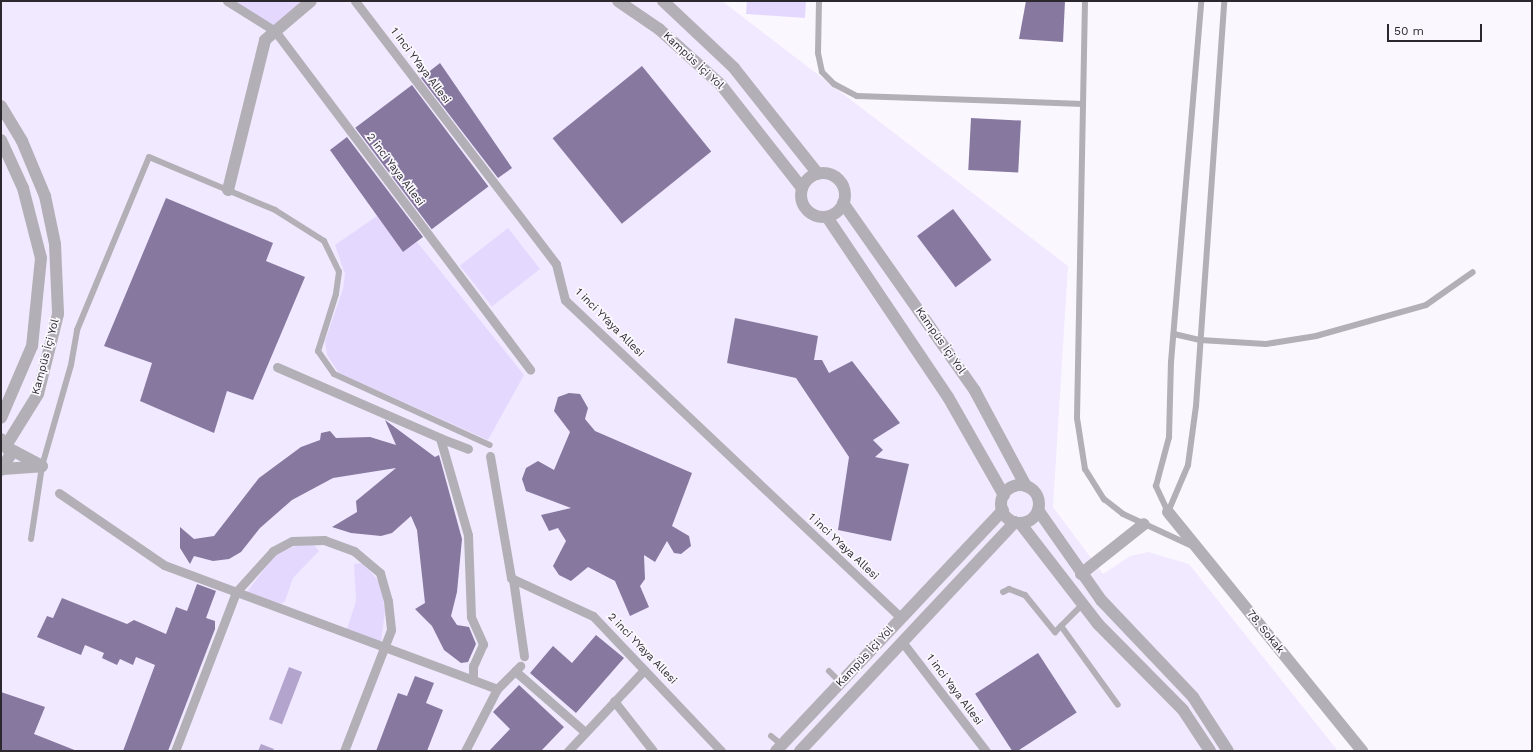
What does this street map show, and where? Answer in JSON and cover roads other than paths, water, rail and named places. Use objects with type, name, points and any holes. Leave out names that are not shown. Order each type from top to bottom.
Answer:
[{"type":"street","name":"2 inci Yaya Allesi","points":[[227,1],[275,31],[530,370]]},
{"type":"street","points":[[228,190],[265,40],[311,1]]},
{"type":"street","name":"1 inci YYaya Allesi","points":[[355,1],[556,264],[565,300],[901,618]]},
{"type":"street","name":"Kampüs İçi Yol","points":[[618,1],[659,29],[721,85],[802,188]]},
{"type":"street","name":"Kampüs İçi Yol","points":[[663,1],[734,68],[818,174]]},
{"type":"street","name":"Kampüs İçi Yol","points":[[1,106],[22,141],[45,196],[55,244],[58,314],[38,394],[6,444],[10,460],[2,469]]},
{"type":"street","name":"Kampüs İçi Yol","points":[[1,140],[23,188],[41,258],[32,346],[1,418]]},
{"type":"street","points":[[827,217],[844,203],[840,181],[826,174],[818,174],[802,188],[806,210],[827,217],[948,397],[1004,495],[1002,510],[1017,522],[1083,604],[1183,710],[1210,751]]},
{"type":"street","name":"Kampüs İçi Yol","points":[[844,203],[975,391],[1026,486]]},
{"type":"street","points":[[277,367],[468,449]]},
{"type":"street","points":[[440,438],[468,535],[471,617],[483,644],[473,666],[473,680]]},
{"type":"street","points":[[6,444],[42,466]]},
{"type":"street","points":[[490,456],[513,579],[524,656]]},
{"type":"street","points":[[2,469],[42,466]]},
{"type":"street","points":[[1004,495],[1012,487],[1026,486],[1037,495],[1038,510],[1101,600],[1193,697],[1228,751]]},
{"type":"street","points":[[59,493],[164,565],[497,689]]},
{"type":"street","name":"Kampüs İçi Yol","points":[[781,749],[840,683],[1002,510]]},
{"type":"street","points":[[1017,522],[1029,521],[1038,510]]},
{"type":"street","name":"78. Sokak","points":[[1168,512],[1362,751]]},
{"type":"street","name":"Kampüs İçi Yol","points":[[800,751],[1017,522]]},
{"type":"street","points":[[1082,574],[1144,524]]},
{"type":"street","points":[[175,751],[236,592],[273,551],[292,541],[324,540],[354,552],[380,573],[388,601],[391,630],[344,751]]},
{"type":"street","name":"2 inci YYaya Allesi","points":[[513,579],[593,616],[721,751]]},
{"type":"street","name":"1 inci Yaya Allesi","points":[[903,643],[986,751]]},
{"type":"street","points":[[465,751],[497,689],[518,669],[585,732]]},
{"type":"street","points":[[568,751],[644,670]]},
{"type":"street","points":[[614,702],[653,751]]},
{"type":"lane","points":[[819,1],[818,53],[822,72],[834,84],[858,96],[1083,104]]},
{"type":"lane","points":[[1085,1],[1076,418],[1085,469],[1104,498],[1123,514],[1197,548]]},
{"type":"lane","points":[[1168,512],[1156,486],[1169,437],[1174,334],[1201,1]]},
{"type":"lane","points":[[1168,512],[1188,465],[1200,340],[1224,1]]},
{"type":"lane","points":[[31,539],[42,466],[71,365],[77,330],[149,157],[275,210],[324,241],[339,272],[336,294],[318,351],[334,374],[490,445]]},
{"type":"lane","points":[[1174,334],[1200,340],[1266,344],[1316,336],[1426,305],[1473,272]]},
{"type":"lane","points":[[1003,592],[1010,589],[1025,595],[1055,632],[1083,604]]},
{"type":"lane","points":[[1061,626],[1118,705]]},
{"type":"lane","points":[[829,671],[840,683]]},
{"type":"lane","points":[[771,736],[781,749]]}]
